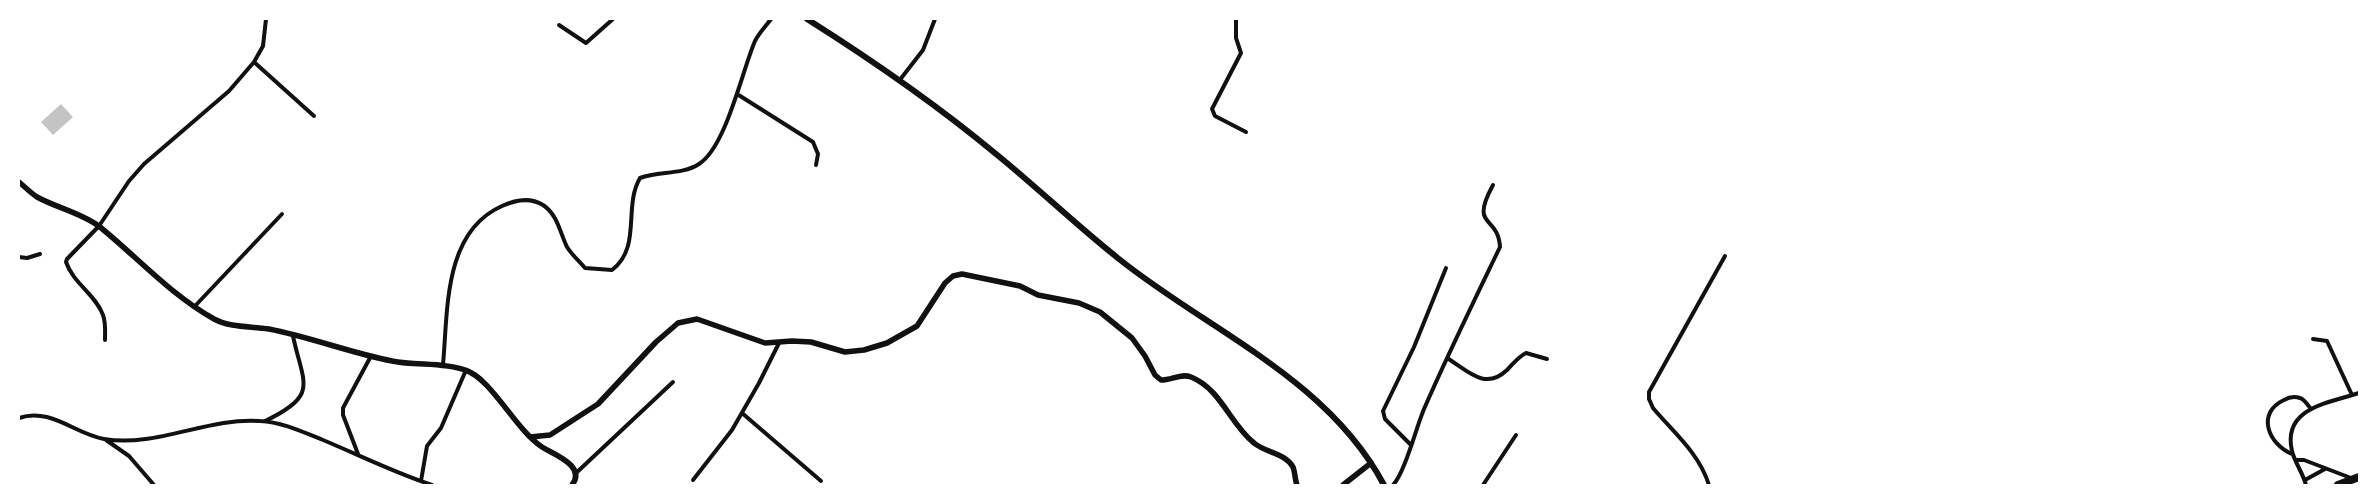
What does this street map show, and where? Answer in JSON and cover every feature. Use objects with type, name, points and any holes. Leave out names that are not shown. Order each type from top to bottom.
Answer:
[{"type":"highway","points":[[2338,485],[2356,478]]},
{"type":"main road","points":[[807,19],[899,81],[990,149],[1136,272],[1172,300],[1272,365],[1305,389],[1346,431],[1371,463],[1384,485]]},
{"type":"street","points":[[105,340],[104,316],[99,307],[72,276],[66,262],[99,226],[129,181],[144,164],[228,91],[254,62],[263,46],[266,19]]},
{"type":"street","points":[[559,25],[586,43],[613,19]]},
{"type":"street","points":[[443,365],[450,293],[458,256],[466,236],[480,220],[511,201],[527,200],[543,206],[556,218],[568,248],[585,268],[612,270],[618,265],[629,246],[632,197],[640,178],[651,174],[680,171],[700,164],[711,152],[721,134],[756,40],[771,19]]},
{"type":"street","points":[[899,81],[924,50],[935,19]]},
{"type":"street","points":[[1236,19],[1236,38],[1241,53],[1212,109],[1215,116],[1246,132]]},
{"type":"street","points":[[254,62],[314,116]]},
{"type":"street","points":[[737,94],[813,142],[818,154],[816,166]]},
{"type":"street","points":[[19,182],[37,197],[67,209],[99,226],[153,275],[215,319],[236,326],[270,329],[371,356],[421,366],[443,365],[466,370],[487,387],[530,437],[567,461],[575,474],[575,481],[572,485]]},
{"type":"street","points":[[1393,485],[1402,469],[1447,358],[1500,246],[1499,236],[1485,220],[1482,210],[1485,200],[1493,185]]},
{"type":"street","points":[[195,306],[282,214]]},
{"type":"street","points":[[19,257],[27,258],[40,254]]},
{"type":"street","points":[[1709,485],[1704,468],[1686,444],[1653,408],[1649,399],[1649,392],[1726,256]]},
{"type":"street","points":[[1411,446],[1385,419],[1383,411],[1414,347],[1446,268]]},
{"type":"street","points":[[530,437],[550,435],[598,404],[656,342],[678,323],[697,319],[765,343],[798,341],[845,352],[864,350],[887,343],[917,326],[936,294],[953,276],[962,274],[1006,282],[1020,286],[1038,295],[1078,303],[1100,312],[1116,323],[1132,338],[1146,356],[1155,376],[1161,380],[1182,375],[1190,377],[1203,384],[1222,402],[1240,428],[1254,443],[1283,457],[1293,467],[1297,485]]},
{"type":"street","points":[[264,421],[289,408],[303,393],[305,385],[303,371],[293,336]]},
{"type":"street","points":[[2314,339],[2327,341],[2352,395]]},
{"type":"street","points":[[693,480],[732,430],[779,343]]},
{"type":"street","points":[[1447,358],[1486,380],[1494,380],[1500,376],[1519,356],[1526,353],[1547,359]]},
{"type":"street","points":[[358,454],[343,415],[343,408],[371,356]]},
{"type":"street","points":[[421,481],[427,446],[441,428],[466,370]]},
{"type":"street","points":[[575,474],[673,382]]},
{"type":"street","points":[[2292,454],[2290,445],[2295,421],[2299,415],[2311,409],[2359,393]]},
{"type":"street","points":[[2311,409],[2301,398],[2294,397],[2279,402],[2269,413],[2269,431],[2277,445],[2292,454],[2297,460],[2305,483],[2325,469]]},
{"type":"street","points":[[742,413],[822,481]]},
{"type":"street","points":[[19,418],[37,414],[49,417],[87,435],[105,440],[153,438],[217,424],[264,421],[289,427],[432,485]]},
{"type":"street","points":[[1483,485],[1516,435]]},
{"type":"street","points":[[105,440],[129,456],[154,485]]},
{"type":"street","points":[[2297,460],[2304,460],[2325,469],[2356,478]]},
{"type":"street","points":[[1344,485],[1371,463]]},
{"type":"building","points":[[61,104],[73,117],[53,135],[41,122]]}]
